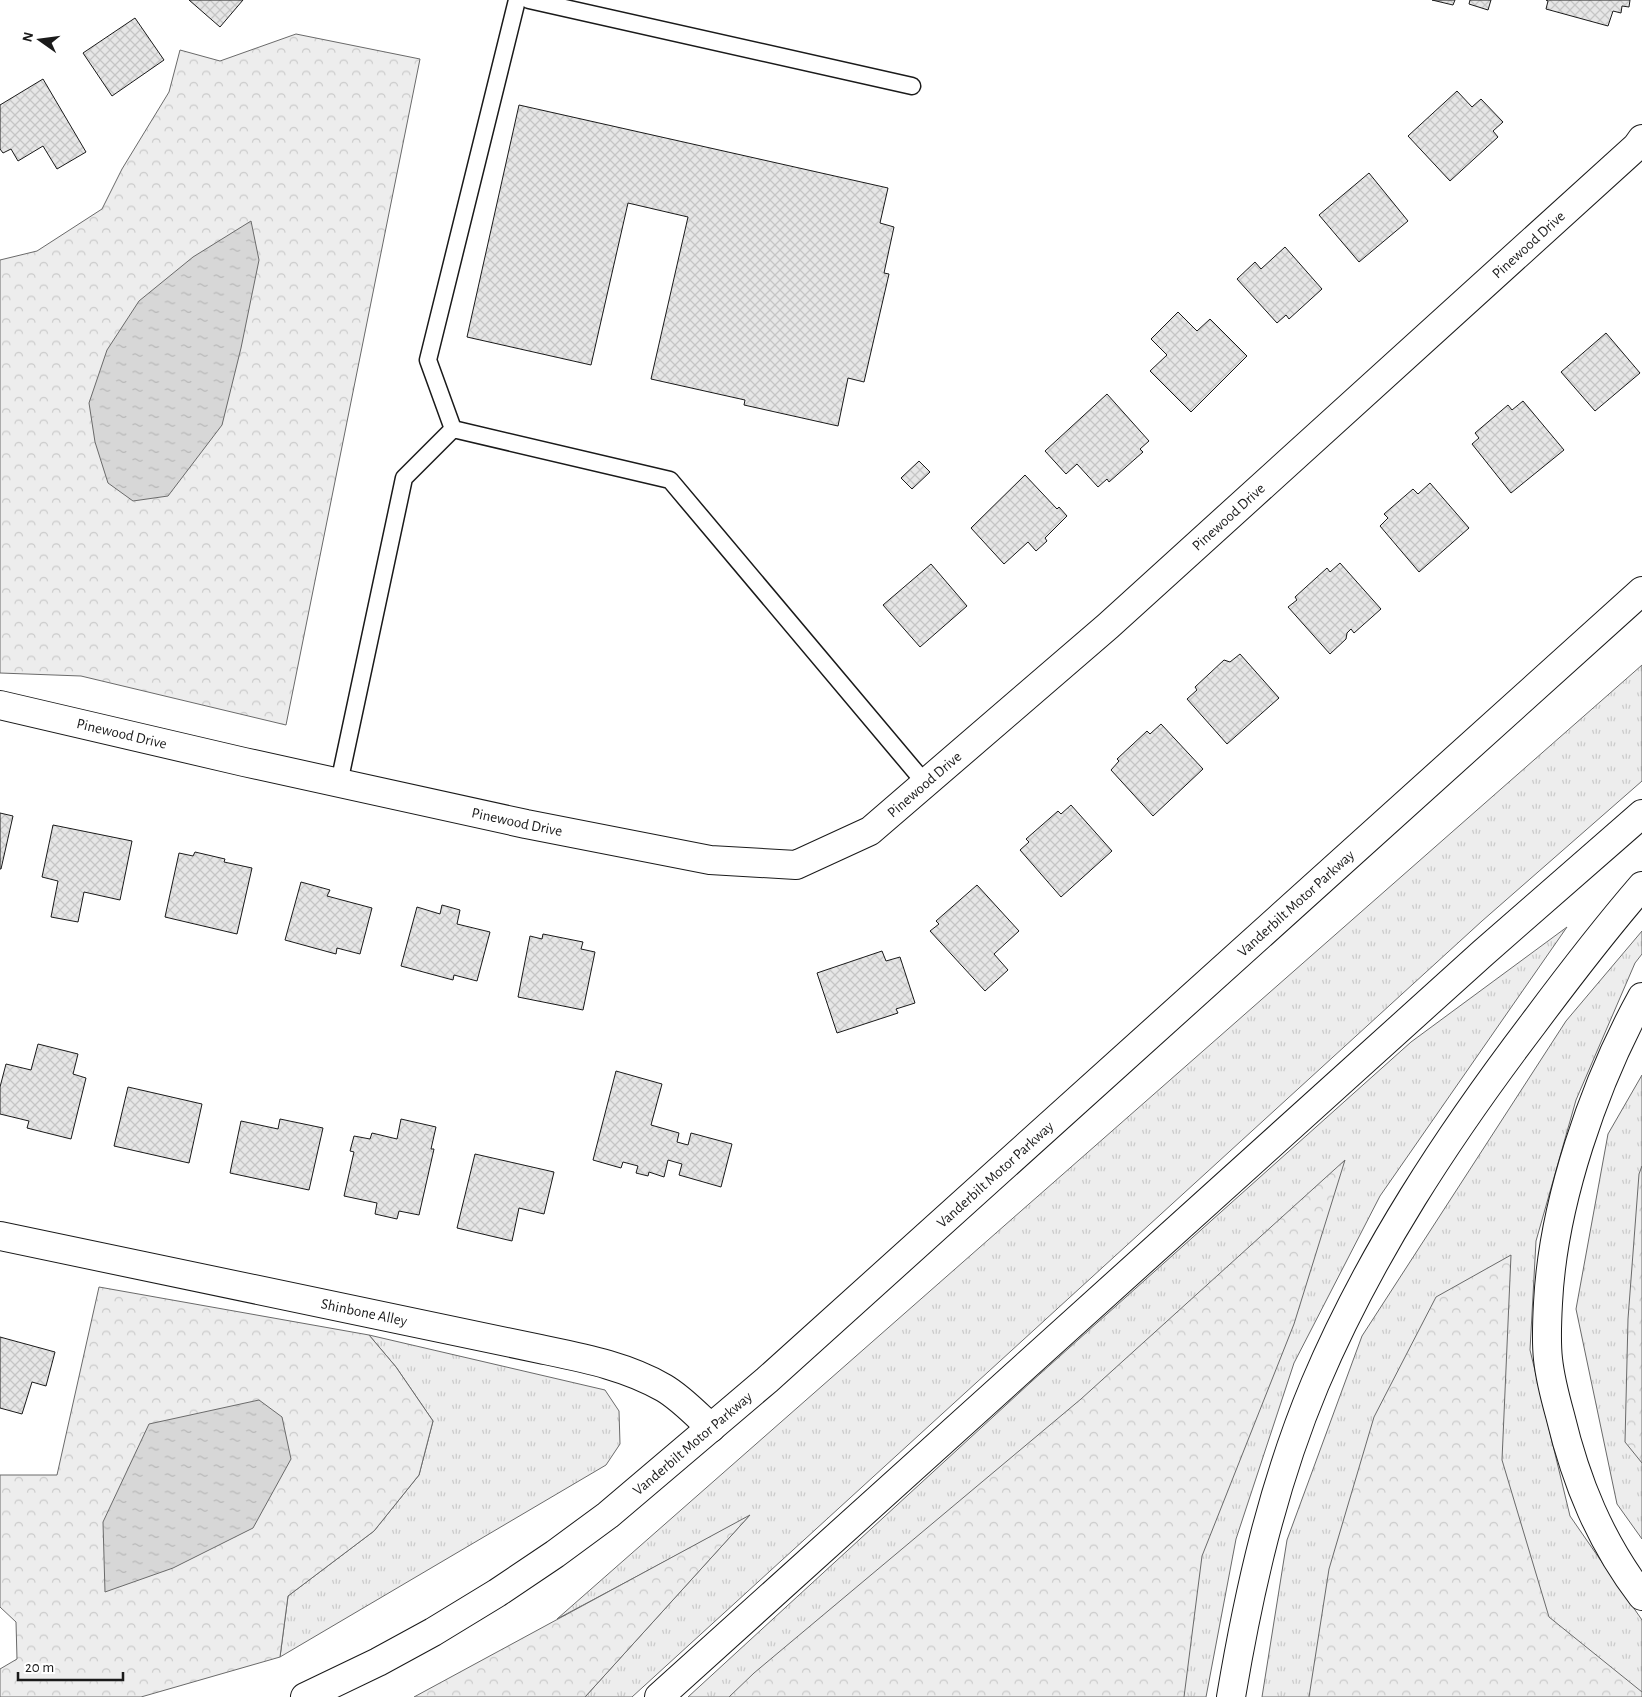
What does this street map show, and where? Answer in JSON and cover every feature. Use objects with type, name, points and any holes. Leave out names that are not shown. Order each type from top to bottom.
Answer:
[{"type":"main road","name":"Pinewood Drive","points":[[0,705],[526,824],[710,860],[796,865],[870,831],[1108,626],[1630,153],[1642,139]]},
{"type":"main road","name":"Vanderbilt Motor Parkway","points":[[305,1697],[378,1662],[497,1593],[608,1515],[767,1380],[1642,591]]},
{"type":"main road","points":[[659,1697],[1482,953],[1642,814]]},
{"type":"main road","points":[[1232,1697],[1242,1633],[1255,1570],[1273,1507],[1314,1386],[1339,1329],[1398,1220],[1468,1113],[1545,1008],[1642,886]]},
{"type":"main road","points":[[1642,997],[1596,1097],[1566,1190],[1555,1236],[1549,1279],[1547,1319],[1548,1359],[1551,1376],[1575,1472],[1592,1514],[1610,1549],[1642,1596]]},
{"type":"main road","name":"Shinbone Alley","points":[[0,1236],[540,1349],[622,1369],[666,1389],[711,1428]]},
{"type":"lane","points":[[453,429],[428,360],[517,0]]},
{"type":"lane","points":[[530,0],[912,86]]},
{"type":"lane","points":[[339,783],[404,478],[453,429]]},
{"type":"lane","points":[[453,429],[670,480],[925,783]]},
{"type":"green space","points":[[296,34],[420,59],[286,725],[81,676],[0,673],[0,260],[37,251],[102,209],[122,169],[169,92],[180,50],[220,61]]},
{"type":"green space","points":[[1642,665],[1642,781],[1482,921],[632,1697],[585,1697],[748,1517],[557,1619]]},
{"type":"green space","points":[[1567,927],[1380,1196],[1294,1363],[1236,1539],[1206,1697],[688,1697],[1031,1382],[1411,1042]]},
{"type":"green space","points":[[1642,931],[1642,954],[1635,963],[1576,1100],[1536,1241],[1530,1350],[1570,1516],[1642,1620],[1642,1697],[1262,1697],[1287,1540],[1362,1336],[1566,1021]]},
{"type":"green space","points":[[1642,1075],[1642,1539],[1617,1504],[1576,1309],[1608,1134]]},
{"type":"green space","points":[[1345,1160],[1294,1324],[1202,1556],[1184,1697],[729,1697],[754,1673],[1081,1399]]},
{"type":"green space","points":[[1642,1166],[1642,1463],[1625,1442],[1628,1319],[1639,1174]]},
{"type":"green space","points":[[1511,1255],[1502,1460],[1549,1617],[1642,1692],[1642,1697],[1309,1697],[1329,1569],[1374,1417],[1436,1297]]},
{"type":"green space","points":[[99,1287],[369,1335],[396,1367],[433,1421],[419,1475],[374,1531],[288,1596],[280,1657],[141,1697],[0,1697],[0,1669],[17,1659],[16,1622],[0,1607],[0,1475],[57,1475]]},
{"type":"green space","points":[[369,1335],[605,1390],[619,1411],[620,1444],[606,1465],[280,1657],[288,1596],[374,1531],[419,1475],[433,1421],[396,1367]]},
{"type":"green space","points":[[750,1515],[585,1697],[414,1697]]},
{"type":"water","points":[[251,221],[259,260],[241,348],[222,425],[168,496],[133,501],[108,483],[95,442],[89,403],[107,350],[139,301],[193,257]]},
{"type":"water","points":[[259,1400],[282,1417],[291,1459],[253,1528],[173,1568],[105,1592],[103,1522],[149,1424]]},
{"type":"building","points":[[189,0],[243,0],[220,27]]},
{"type":"building","points":[[1432,0],[1455,0],[1453,5]]},
{"type":"building","points":[[1470,0],[1491,0],[1488,10],[1469,4]]},
{"type":"building","points":[[1546,0],[1630,0],[1629,7],[1622,6],[1621,13],[1613,11],[1608,26],[1546,9],[1548,1]]},
{"type":"building","points":[[135,18],[164,60],[112,96],[83,53]]},
{"type":"building","points":[[43,79],[86,152],[57,169],[43,146],[18,161],[11,149],[3,153],[0,149],[0,105]]},
{"type":"building","points":[[1457,91],[1472,107],[1481,99],[1503,122],[1493,131],[1498,137],[1450,181],[1408,136]]},
{"type":"building","points":[[519,105],[888,188],[880,223],[894,227],[884,273],[889,274],[864,382],[848,378],[838,426],[744,405],[745,400],[651,379],[688,217],[628,203],[591,365],[467,337]]},
{"type":"building","points":[[1369,173],[1408,221],[1359,262],[1319,215]]},
{"type":"building","points":[[1285,247],[1322,289],[1289,319],[1286,315],[1277,323],[1237,279],[1255,262],[1261,269]]},
{"type":"building","points":[[1178,312],[1197,331],[1210,319],[1247,356],[1191,412],[1150,371],[1167,355],[1151,339]]},
{"type":"building","points":[[1606,333],[1640,373],[1595,411],[1561,372]]},
{"type":"building","points":[[1107,394],[1149,441],[1140,449],[1143,452],[1109,482],[1107,479],[1098,487],[1077,464],[1066,474],[1045,451]]},
{"type":"building","points":[[1523,401],[1564,450],[1511,493],[1472,444],[1479,438],[1475,433],[1508,405],[1512,410]]},
{"type":"building","points":[[919,461],[930,472],[912,489],[901,478]]},
{"type":"building","points":[[1025,475],[1057,509],[1059,507],[1067,516],[1045,538],[1047,541],[1036,551],[1028,542],[1004,564],[971,528]]},
{"type":"building","points":[[1430,483],[1469,528],[1419,572],[1380,526],[1388,518],[1384,514],[1413,489],[1418,494]]},
{"type":"building","points":[[1340,563],[1381,609],[1354,633],[1351,629],[1347,633],[1346,639],[1330,654],[1288,607],[1297,600],[1295,597],[1327,568],[1330,572]]},
{"type":"building","points":[[931,564],[967,606],[920,647],[883,605]]},
{"type":"building","points":[[1240,654],[1279,698],[1227,744],[1187,699],[1197,690],[1195,687],[1224,660],[1230,662]]},
{"type":"building","points":[[1161,724],[1203,769],[1153,816],[1111,770],[1119,761],[1117,759],[1147,731],[1150,734]]},
{"type":"building","points":[[1071,805],[1112,851],[1061,897],[1020,850],[1029,842],[1026,839],[1058,811],[1061,814]]},
{"type":"building","points":[[0,813],[13,816],[1,869],[0,869]]},
{"type":"building","points":[[53,825],[132,841],[120,900],[84,892],[78,922],[51,917],[58,881],[42,877]]},
{"type":"building","points":[[195,852],[225,859],[224,862],[252,868],[237,934],[165,917],[179,853],[193,856]]},
{"type":"building","points":[[301,882],[330,890],[327,896],[372,908],[360,954],[337,948],[336,954],[285,940]]},
{"type":"building","points":[[977,885],[1019,931],[994,954],[1008,970],[985,991],[930,931],[939,924],[936,921]]},
{"type":"building","points":[[442,905],[460,910],[457,924],[490,932],[477,981],[454,975],[453,980],[401,966],[417,907],[440,914]]},
{"type":"building","points":[[543,934],[583,942],[581,949],[595,952],[583,1010],[518,997],[530,936],[542,939]]},
{"type":"building","points":[[882,951],[886,961],[900,957],[915,1003],[896,1009],[898,1013],[837,1033],[817,973]]},
{"type":"building","points":[[38,1044],[78,1054],[73,1074],[86,1078],[71,1139],[27,1128],[29,1121],[0,1114],[0,1087],[6,1064],[31,1070]]},
{"type":"building","points":[[616,1071],[662,1084],[651,1125],[679,1133],[677,1142],[688,1145],[691,1133],[732,1144],[721,1187],[679,1175],[682,1164],[668,1160],[664,1177],[649,1172],[648,1176],[636,1173],[638,1166],[623,1162],[621,1168],[593,1160]]},
{"type":"building","points":[[128,1087],[202,1104],[189,1163],[114,1146]]},
{"type":"building","points":[[280,1119],[323,1128],[309,1190],[230,1173],[241,1121],[278,1129]]},
{"type":"building","points":[[401,1119],[436,1127],[431,1149],[434,1149],[419,1215],[399,1211],[397,1219],[375,1214],[377,1203],[344,1196],[354,1152],[350,1151],[354,1136],[370,1139],[372,1133],[397,1139]]},
{"type":"building","points":[[475,1154],[554,1172],[544,1214],[519,1208],[512,1241],[457,1228]]},
{"type":"building","points":[[0,1337],[55,1352],[46,1386],[32,1382],[22,1414],[0,1408]]}]
